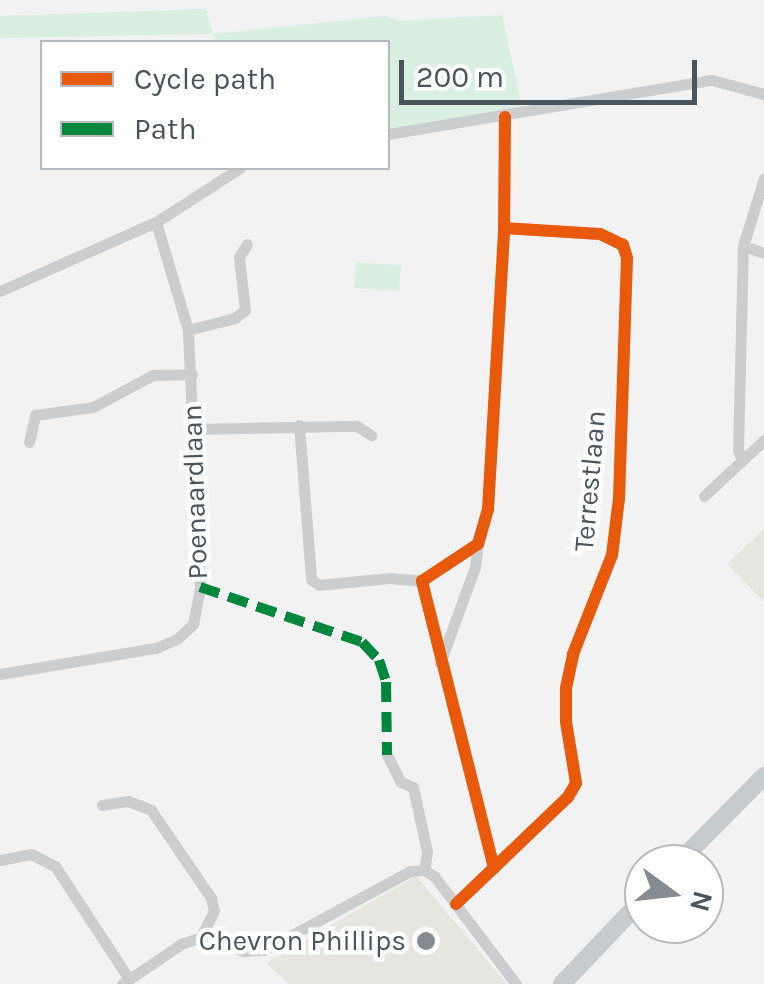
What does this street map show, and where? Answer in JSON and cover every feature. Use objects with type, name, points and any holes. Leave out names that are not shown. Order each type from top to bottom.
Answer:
[{"type":"main road","points":[[697,844],[764,776]]},
{"type":"main road","points":[[562,984],[624,919]]},
{"type":"street","points":[[390,134],[712,80],[764,94]]},
{"type":"street","points":[[440,663],[476,567],[488,509],[504,228],[505,117]]},
{"type":"street","points":[[0,290],[156,222],[237,170]]},
{"type":"street","points":[[742,460],[742,246],[764,178]]},
{"type":"street","name":"Poenaardlaan","points":[[0,674],[156,648],[178,640],[193,624],[200,588],[188,330],[156,222]]},
{"type":"street","name":"Terrestlaan","points":[[456,904],[568,797],[576,783],[566,722],[566,688],[573,654],[612,555],[618,498],[627,258],[623,245],[600,234],[504,228]]},
{"type":"street","points":[[188,330],[235,318],[245,310],[239,257],[247,244]]},
{"type":"street","points":[[742,246],[764,253]]},
{"type":"street","points":[[28,442],[35,416],[93,408],[153,375],[192,374]]},
{"type":"street","points":[[299,425],[311,579],[319,585],[390,578],[422,582],[478,544]]},
{"type":"street","points":[[194,429],[357,426],[371,435]]},
{"type":"street","points":[[739,432],[764,439]]},
{"type":"street","points":[[704,496],[764,439]]},
{"type":"street","points":[[422,582],[494,868]]},
{"type":"street","points":[[386,754],[401,782],[413,786],[427,852],[424,870]]},
{"type":"street","points":[[102,806],[128,801],[151,810],[211,898],[214,911],[200,937]]},
{"type":"street","points":[[0,860],[31,854],[55,866],[125,981],[181,944],[200,937],[243,950],[264,950],[410,871],[424,870]]},
{"type":"street","points":[[424,870],[456,904],[516,984]]},
{"type":"shaded area","points":[[764,529],[764,602],[727,564]]},
{"type":"shaded area","points":[[416,876],[507,984],[289,984],[266,963]]},
{"type":"green space","points":[[206,9],[213,34],[386,16],[401,21],[502,15],[523,111],[390,129],[390,40],[214,40],[212,34],[0,38],[0,16]]},
{"type":"green space","points":[[356,262],[401,265],[399,291],[354,288]]},
{"type":"marked path","points":[[200,587],[362,642],[379,660],[386,682],[387,755]]},
{"type":"cycle path","points":[[494,868],[422,581],[478,544],[488,509],[504,228],[505,117]]},
{"type":"cycle path","points":[[456,904],[568,797],[576,783],[566,722],[566,688],[573,654],[612,555],[619,498],[627,258],[623,245],[600,234],[504,228]]},
{"type":"place","name":"Chevron Phillips","points":[[426,941]]}]
